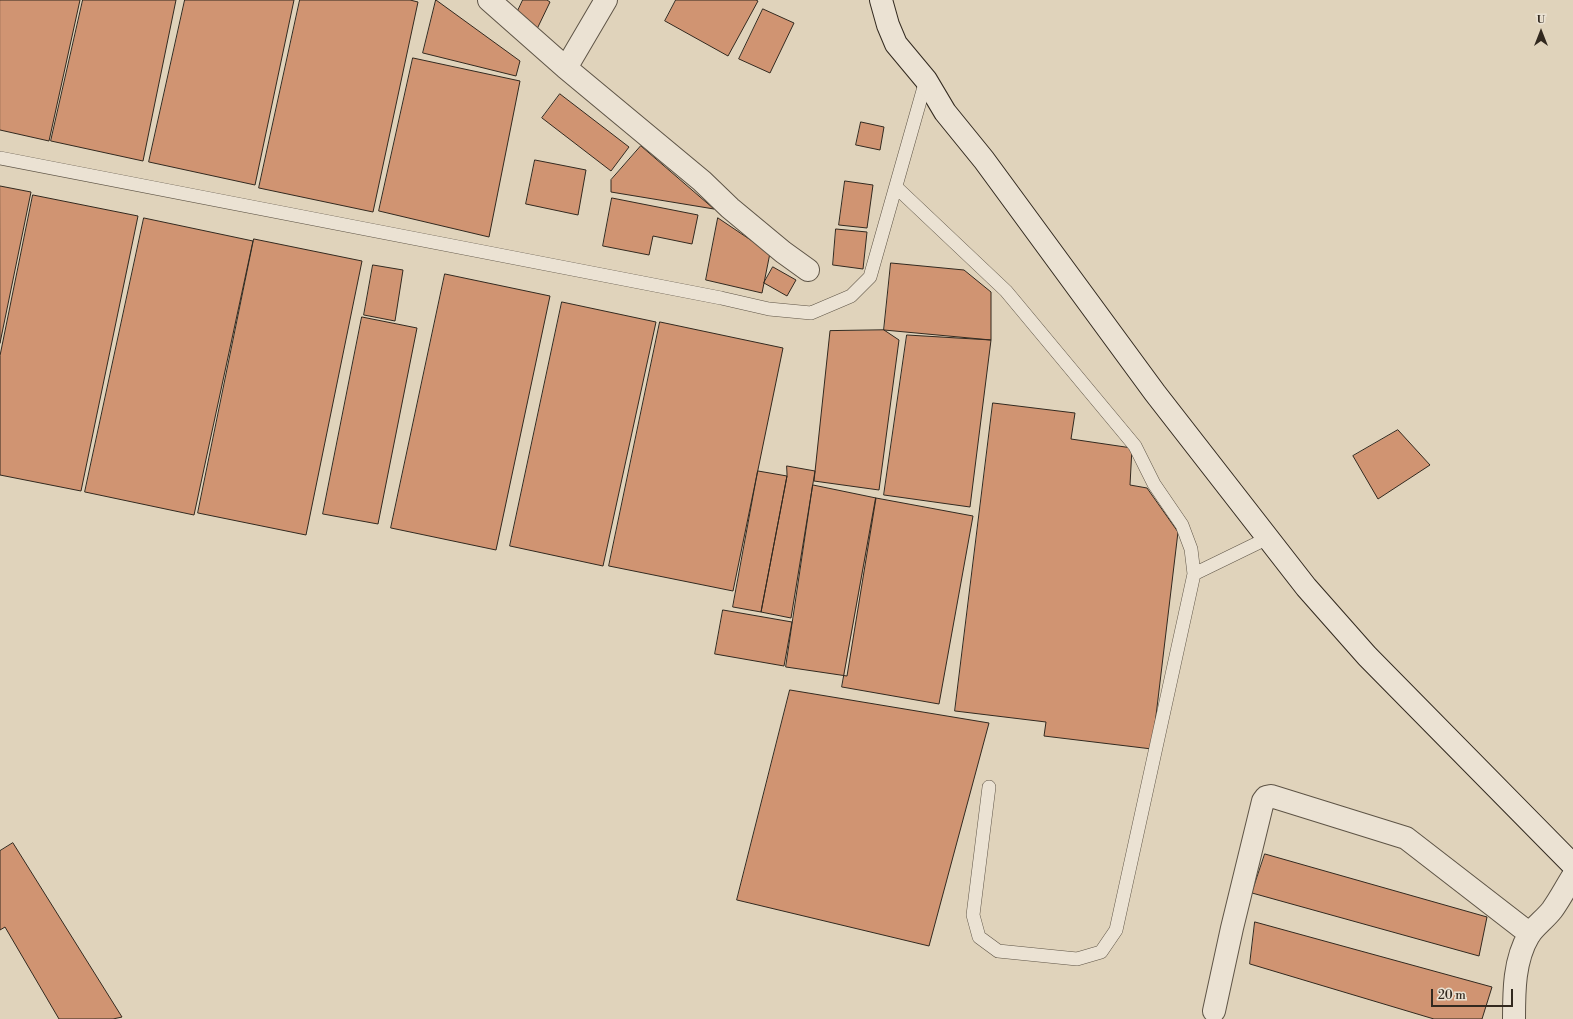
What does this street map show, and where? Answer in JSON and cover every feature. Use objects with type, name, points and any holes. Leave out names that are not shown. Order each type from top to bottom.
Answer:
[{"type":"street","points":[[489,0],[566,68],[702,181],[730,208],[808,270]]},
{"type":"street","points":[[566,68],[606,0]]},
{"type":"street","points":[[881,0],[888,25],[896,44],[926,80],[946,112],[984,160],[1155,393],[1306,587],[1367,656],[1573,865]]},
{"type":"street","points":[[1214,1011],[1232,928],[1263,801],[1266,797],[1272,796],[1406,838],[1530,934]]},
{"type":"street","points":[[1514,1019],[1514,993],[1518,966],[1530,934],[1552,910],[1573,876]]},
{"type":"lane","points":[[0,158],[721,298],[769,309],[811,313],[851,296],[870,277],[926,80]]},
{"type":"lane","points":[[896,187],[1006,291],[1135,446],[1154,484],[1182,525],[1191,549],[1194,574],[1116,930],[1101,952],[1077,959],[998,951],[979,938],[973,915],[989,787]]},
{"type":"lane","points":[[1194,574],[1268,538]]},
{"type":"building","points":[[0,0],[80,0],[49,141],[0,130]]},
{"type":"building","points":[[83,0],[176,0],[143,161],[51,141]]},
{"type":"building","points":[[185,0],[294,0],[255,185],[149,162]]},
{"type":"building","points":[[300,0],[410,0],[418,2],[373,212],[259,188]]},
{"type":"building","points":[[436,0],[520,61],[516,76],[423,53]]},
{"type":"building","points":[[523,0],[547,0],[550,2],[537,29],[515,17]]},
{"type":"building","points":[[676,0],[758,1],[728,56],[665,21]]},
{"type":"building","points":[[763,9],[794,23],[770,73],[739,59]]},
{"type":"building","points":[[413,58],[520,81],[489,237],[379,211]]},
{"type":"building","points":[[560,94],[629,147],[611,171],[542,118]]},
{"type":"building","points":[[861,122],[884,127],[880,150],[856,145]]},
{"type":"building","points":[[641,146],[714,209],[611,192],[611,180]]},
{"type":"building","points":[[535,160],[586,170],[578,215],[526,204]]},
{"type":"building","points":[[845,181],[873,185],[867,228],[839,225]]},
{"type":"building","points":[[0,186],[31,192],[0,343]]},
{"type":"building","points":[[33,195],[138,216],[81,491],[0,475],[0,356]]},
{"type":"building","points":[[612,198],[698,215],[692,244],[653,236],[649,255],[603,246]]},
{"type":"building","points":[[144,218],[253,241],[194,515],[85,492]]},
{"type":"building","points":[[718,218],[770,253],[762,293],[706,280]]},
{"type":"building","points":[[836,229],[867,232],[863,269],[833,265]]},
{"type":"building","points":[[254,239],[362,261],[306,535],[198,513]]},
{"type":"building","points":[[891,263],[964,270],[991,292],[991,340],[884,330]]},
{"type":"building","points":[[373,265],[403,270],[395,321],[364,315]]},
{"type":"building","points":[[773,267],[796,280],[787,296],[764,283]]},
{"type":"building","points":[[445,274],[550,296],[496,550],[391,528]]},
{"type":"building","points":[[562,302],[656,322],[603,566],[510,546]]},
{"type":"building","points":[[362,317],[417,328],[378,524],[323,514]]},
{"type":"building","points":[[660,322],[783,348],[733,591],[609,566]]},
{"type":"building","points":[[884,330],[899,340],[879,490],[814,481],[830,331]]},
{"type":"building","points":[[907,335],[991,340],[970,507],[884,495]]},
{"type":"building","points":[[993,403],[1075,413],[1071,439],[1132,448],[1130,485],[1147,488],[1178,532],[1152,749],[1044,736],[1046,722],[955,711]]},
{"type":"building","points":[[1398,430],[1430,465],[1378,499],[1353,456]]},
{"type":"building","points":[[787,466],[815,471],[791,618],[761,612],[787,476]]},
{"type":"building","points":[[758,471],[787,476],[761,612],[733,607]]},
{"type":"building","points":[[813,485],[876,498],[847,676],[786,667]]},
{"type":"building","points":[[876,498],[973,516],[939,704],[842,687]]},
{"type":"building","points":[[723,610],[792,622],[784,666],[715,654]]},
{"type":"building","points":[[790,690],[989,723],[929,946],[737,900]]},
{"type":"building","points":[[13,843],[122,1017],[113,1019],[59,1019],[5,927],[0,930],[0,851]]},
{"type":"building","points":[[1265,854],[1487,917],[1479,956],[1252,893]]},
{"type":"building","points":[[1255,922],[1492,987],[1482,1019],[1434,1019],[1250,964]]}]
